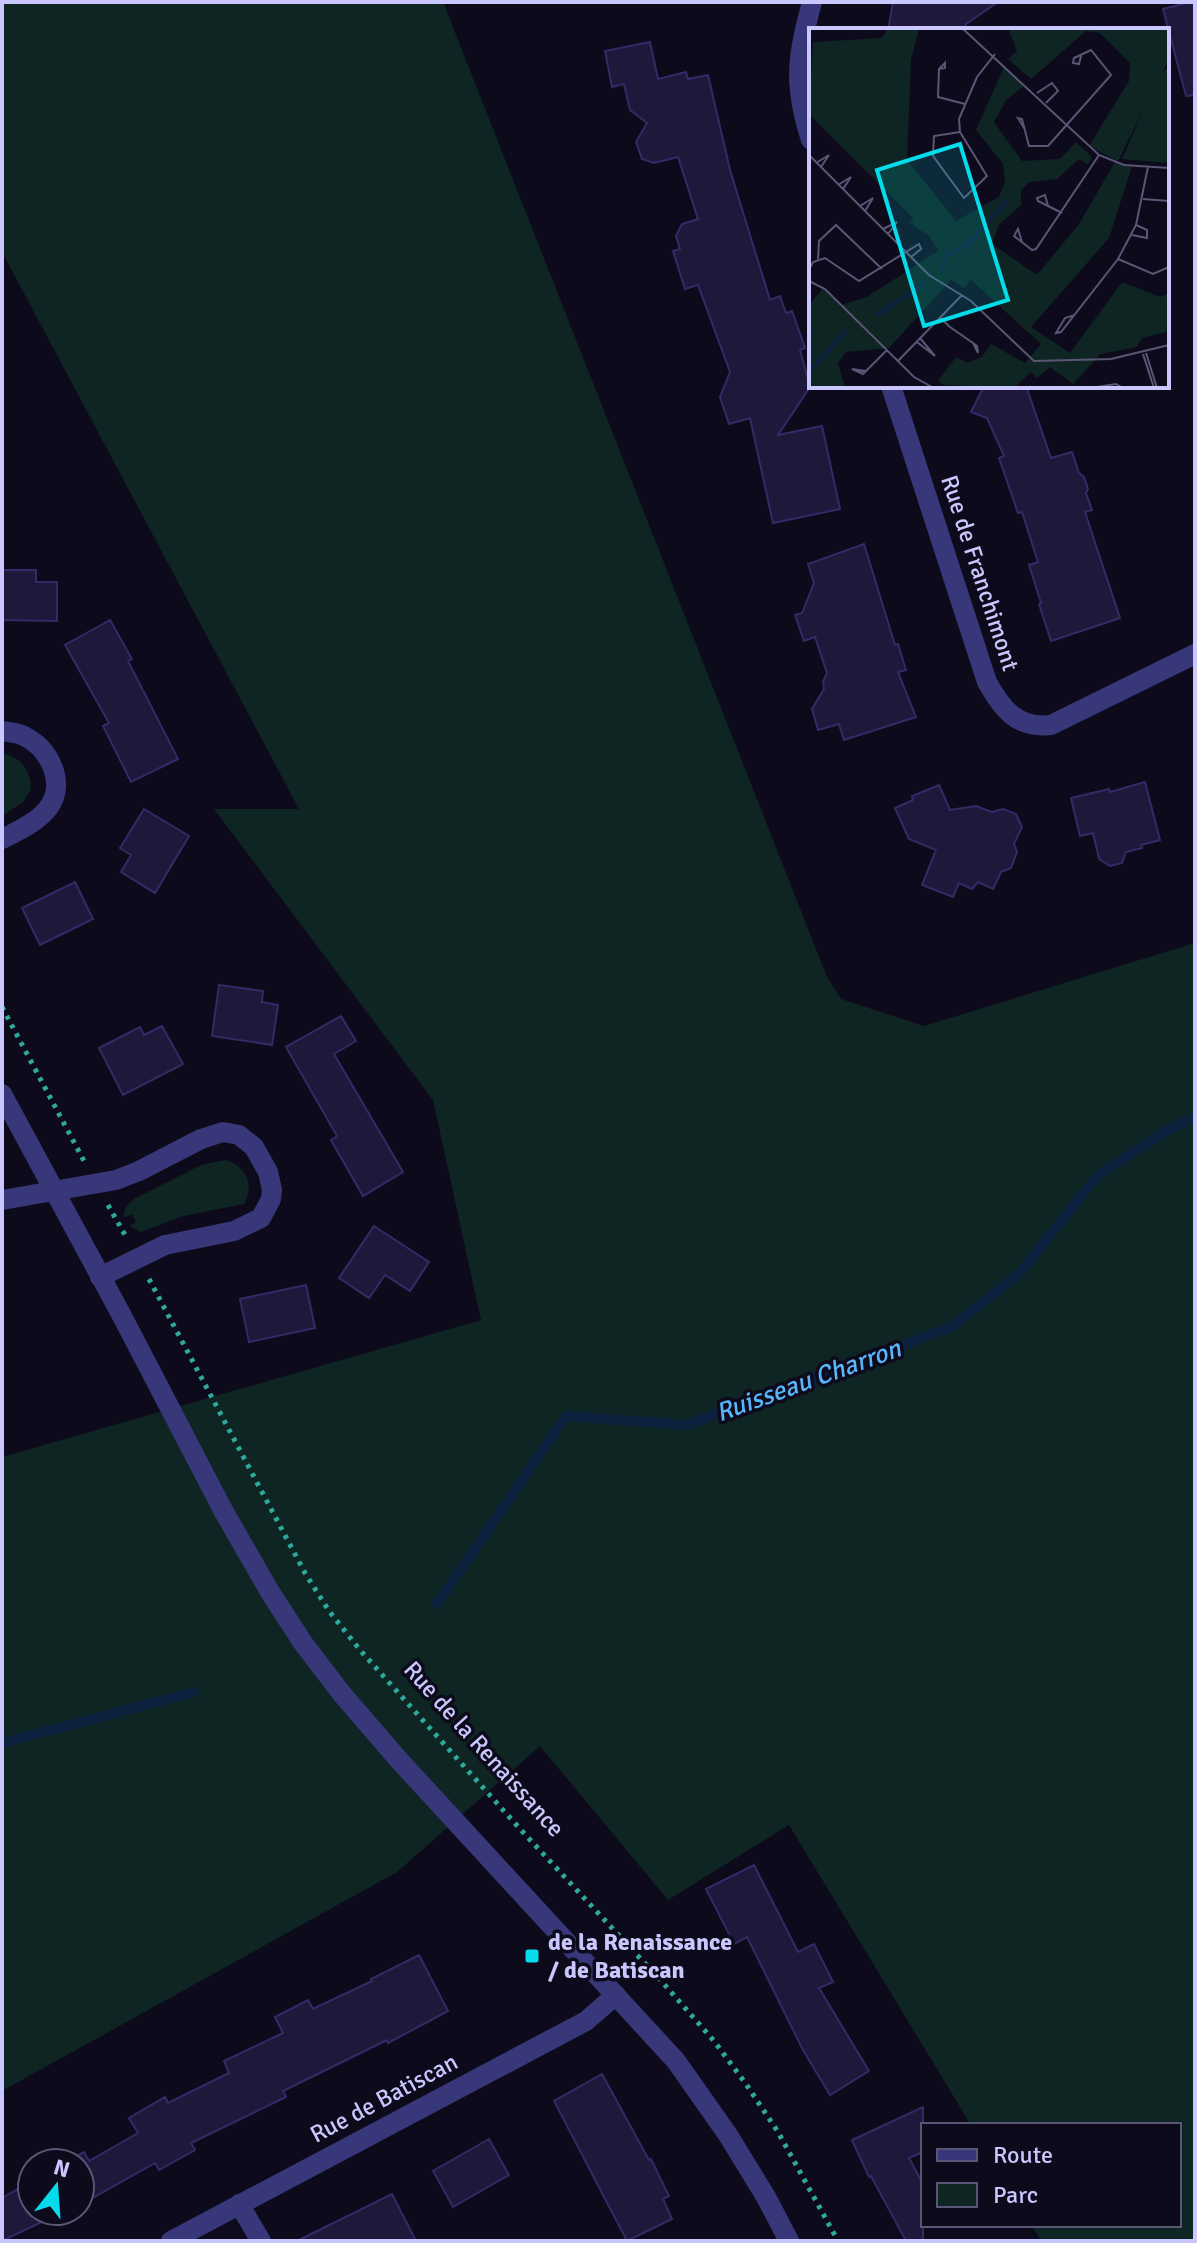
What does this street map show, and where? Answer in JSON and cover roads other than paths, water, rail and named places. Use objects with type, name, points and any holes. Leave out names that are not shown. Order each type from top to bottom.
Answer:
[{"type":"street","points":[[809,133],[801,106],[798,64],[812,2]]},
{"type":"street","name":"Rue de Franchimont","points":[[892,388],[987,682],[1009,713],[1036,727],[1051,725],[1195,654]]},
{"type":"street","points":[[2,731],[27,737],[46,754],[56,777],[56,789],[47,811],[2,839]]},
{"type":"street","points":[[2,1094],[224,1512],[270,1592],[312,1656],[398,1759],[676,2061],[747,2165],[789,2241]]},
{"type":"street","points":[[2,1200],[116,1180],[201,1139],[223,1132],[231,1132],[247,1140],[262,1159],[272,1190],[261,1218],[234,1231],[165,1245],[100,1277]]},
{"type":"street","name":"Rue de Batiscan","points":[[171,2241],[586,2021],[616,1995]]},
{"type":"street","points":[[239,2204],[261,2241]]},
{"type":"waterway","name":"Ruisseau Charron","points":[[437,1604],[566,1416],[687,1425],[951,1327],[1019,1274],[1098,1175],[1168,1130],[1195,1117]]},
{"type":"waterway","name":"Ruisseau Charron","points":[[2,1743],[194,1692]]},
{"type":"place","name":"de la Renaissance / de Batiscan","points":[[532,1956]]}]
